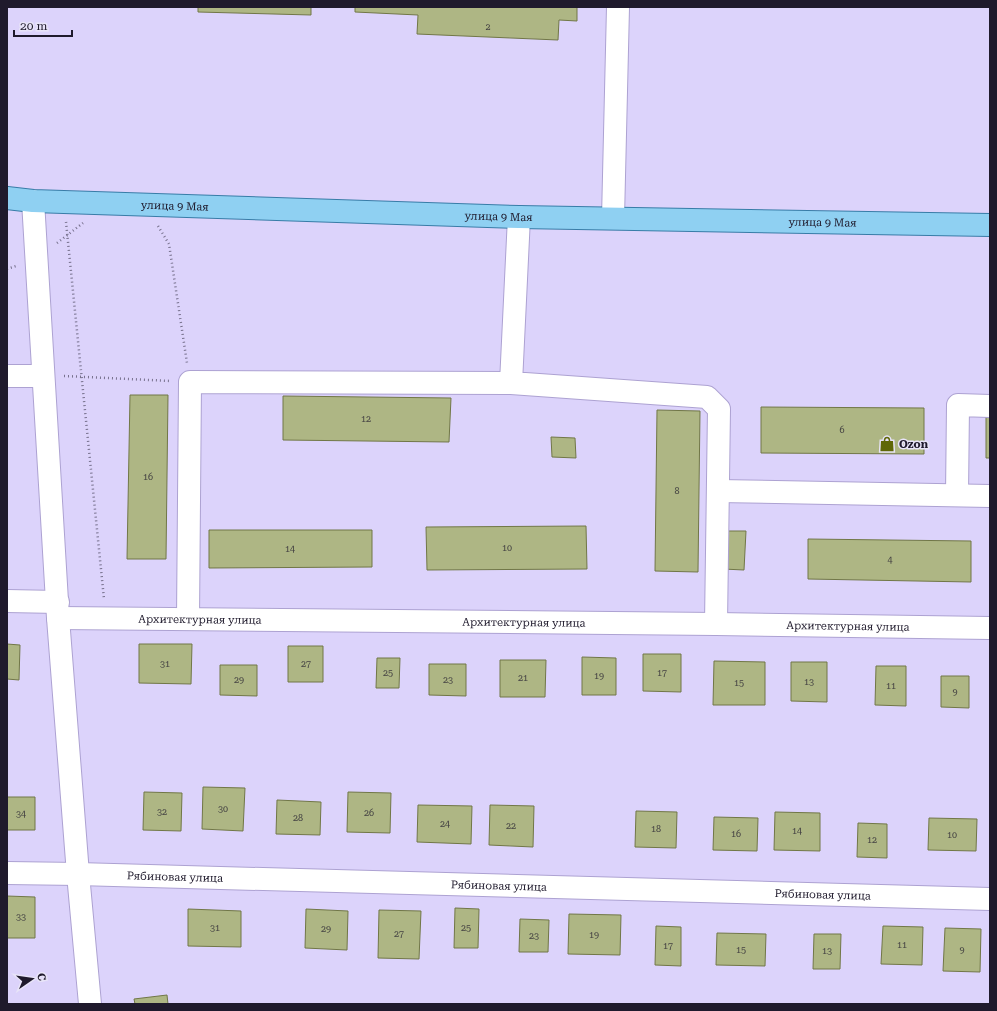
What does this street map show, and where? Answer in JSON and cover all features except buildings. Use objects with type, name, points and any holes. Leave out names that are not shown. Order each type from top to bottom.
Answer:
[{"type":"main road","name":"улица 9 Мая","points":[[7,198],[33,201],[519,217],[990,225]]},
{"type":"street","points":[[613,218],[618,7]]},
{"type":"street","points":[[33,201],[58,610],[78,874],[90,1004]]},
{"type":"street","points":[[511,383],[519,217]]},
{"type":"street","points":[[7,376],[44,376]]},
{"type":"street","points":[[188,619],[190,382],[511,383],[708,397],[719,409],[716,624]]},
{"type":"street","points":[[957,495],[958,405],[990,406]]},
{"type":"street","points":[[718,491],[990,496]]},
{"type":"street","name":"Архитектурная улица","points":[[7,601],[106,618],[990,628]]},
{"type":"street","name":"Рябиновая улица","points":[[7,873],[990,899]]},
{"type":"path","points":[[73,220],[66,220],[106,618]]},
{"type":"path","points":[[80,220],[87,220]]},
{"type":"path","points":[[82,376],[190,382],[169,244],[156,222]]},
{"type":"place","name":"Ozon","points":[[887,444]]}]
